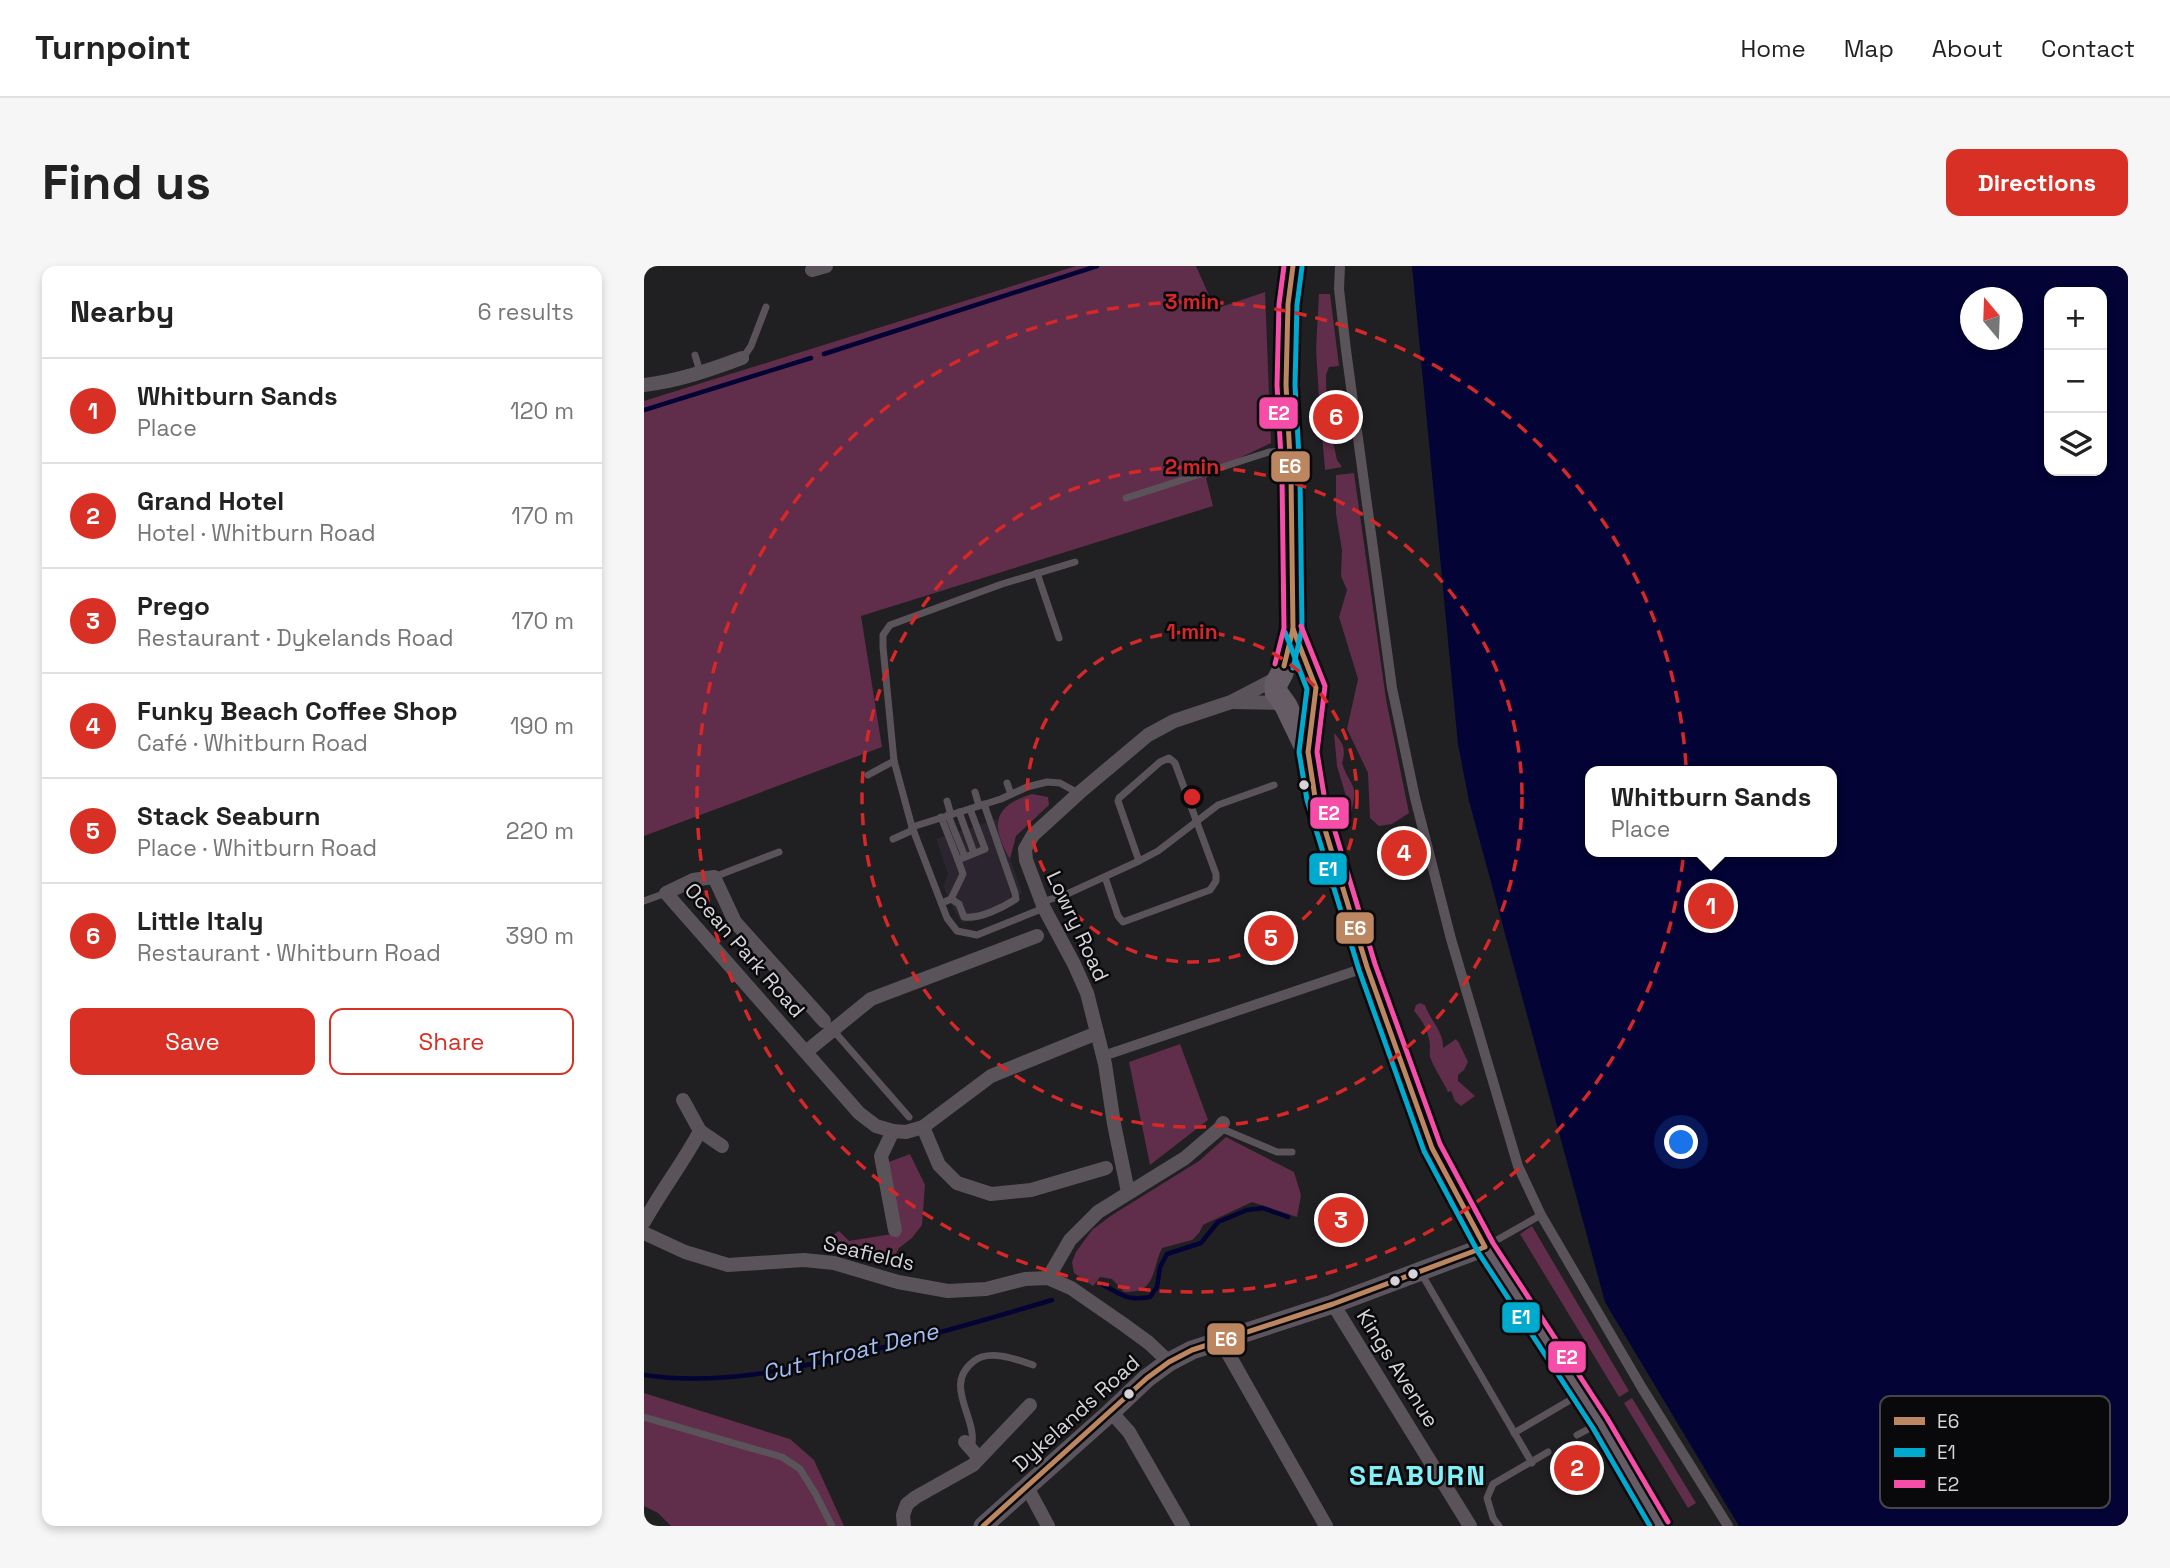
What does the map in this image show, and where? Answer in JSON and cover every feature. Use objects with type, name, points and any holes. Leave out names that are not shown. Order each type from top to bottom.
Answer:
[{"type":"main road","points":[[1293,266],[1288,304],[1286,385],[1293,629],[1276,692],[1308,752]]},
{"type":"main road","points":[[1293,629],[1314,688],[1308,752],[1315,797],[1367,967],[1432,1148],[1485,1248],[1600,1423],[1660,1525]]},
{"type":"main road","points":[[1281,675],[1294,668],[1305,670],[1314,688],[1310,704],[1302,708],[1284,705]]},
{"type":"main road","name":"Dykelands Road","points":[[983,1526],[1168,1362],[1192,1350],[1334,1304],[1485,1248]]},
{"type":"street","points":[[1340,266],[1339,289],[1346,350],[1392,688],[1415,798],[1451,939],[1518,1166],[1541,1215],[1642,1388],[1728,1526]]},
{"type":"street","points":[[644,385],[701,373],[742,358]]},
{"type":"street","name":"Lowry Road","points":[[1128,1192],[1087,993],[1043,906],[1026,860],[1025,849],[1033,835],[1148,735],[1174,721],[1231,702],[1281,675]]},
{"type":"street","name":"Lowry Road","points":[[1231,702],[1284,705]]},
{"type":"street","name":"Ocean Park Road","points":[[828,1026],[735,922],[714,877],[693,880],[666,893],[859,1113],[876,1126],[893,1131]]},
{"type":"street","points":[[807,1051],[828,1026],[871,999],[1037,936]]},
{"type":"street","points":[[1102,1056],[1367,967]]},
{"type":"street","points":[[895,1230],[881,1156],[893,1131],[906,1132],[923,1128],[991,1076],[1097,1033]]},
{"type":"street","points":[[683,1100],[700,1131],[722,1146]]},
{"type":"street","points":[[1168,1362],[1123,1324],[1071,1289],[1048,1278],[1070,1240],[1098,1212],[1185,1158],[1222,1126]]},
{"type":"street","points":[[923,1128],[939,1165],[957,1183],[991,1194],[1031,1190],[1106,1168]]},
{"type":"street","points":[[644,1222],[700,1131]]},
{"type":"street","name":"Seafields","points":[[644,1233],[685,1252],[728,1265],[804,1261],[834,1263],[898,1282],[948,1291],[986,1289],[1025,1279],[1048,1278]]},
{"type":"street","name":"Kings Avenue","points":[[1334,1304],[1470,1526]]},
{"type":"street","points":[[1221,1340],[1326,1526]]},
{"type":"street","points":[[904,1526],[907,1504],[973,1465],[972,1450],[1030,1405]]},
{"type":"street","points":[[1111,1412],[1129,1432],[1183,1526]]},
{"type":"street","points":[[1027,1488],[1048,1526]]},
{"type":"lane","points":[[742,358],[751,346],[766,307]]},
{"type":"lane","points":[[695,355],[701,373]]},
{"type":"lane","points":[[1126,498],[1269,452],[1289,451]]},
{"type":"lane","points":[[1075,562],[1002,584],[890,625],[884,635],[894,761],[913,828],[947,918],[957,931],[977,934],[1043,906],[1157,851],[1218,804],[1274,785]]},
{"type":"lane","points":[[1037,573],[1059,638]]},
{"type":"lane","points":[[1105,877],[1118,916],[1123,922],[1210,890],[1216,881],[1216,874],[1175,763],[1169,758],[1163,760],[1118,801],[1139,861]]},
{"type":"lane","points":[[868,775],[894,761]]},
{"type":"lane","points":[[893,839],[913,828],[1047,782],[1060,783],[1079,793]]},
{"type":"lane","points":[[1007,783],[1011,794]]},
{"type":"lane","points":[[951,899],[959,904],[964,917],[973,918],[1016,899],[975,792]]},
{"type":"lane","points":[[942,903],[951,899],[963,874],[947,802]]},
{"type":"lane","points":[[961,858],[985,849],[970,809]]},
{"type":"lane","points":[[950,815],[974,853]]},
{"type":"lane","points":[[714,877],[779,852]]},
{"type":"lane","points":[[644,901],[666,893]]},
{"type":"lane","points":[[828,1026],[909,1117]]},
{"type":"lane","points":[[1222,1126],[1277,1152],[1292,1152]]},
{"type":"lane","points":[[1485,1248],[1541,1215]]},
{"type":"lane","points":[[1420,1273],[1532,1463]]},
{"type":"lane","points":[[972,1450],[974,1439],[962,1395],[960,1376],[967,1366],[979,1357],[989,1354],[1033,1365]]},
{"type":"lane","points":[[1514,1433],[1579,1394]]},
{"type":"lane","points":[[644,1417],[782,1457],[800,1469],[832,1526]]},
{"type":"lane","points":[[1577,1435],[1600,1423]]},
{"type":"lane","points":[[1499,1526],[1493,1518],[1487,1498],[1493,1484],[1548,1452]]},
{"type":"shaded area","points":[[1076,266],[1196,266],[1215,309],[1265,292],[1271,443],[1223,466],[1206,478],[1213,506],[861,616],[882,747],[644,836],[644,401]]},
{"type":"shaded area","points":[[1412,266],[2128,266],[2128,1526],[1739,1526],[1605,1302],[1469,801],[1458,744]]},
{"type":"shaded area","points":[[1319,294],[1330,294],[1339,366],[1329,367],[1326,375],[1327,413],[1320,414],[1316,349]]},
{"type":"shaded area","points":[[1329,422],[1337,460],[1342,467],[1325,470],[1321,423]]},
{"type":"shaded area","points":[[1354,473],[1386,699],[1409,813],[1392,824],[1379,826],[1370,818],[1368,773],[1347,729],[1358,679],[1339,617],[1347,590],[1341,576],[1342,550],[1336,514],[1336,475]]},
{"type":"shaded area","points":[[1334,733],[1343,747],[1342,763],[1354,790],[1351,813],[1337,766]]},
{"type":"shaded area","points":[[1032,794],[1048,797],[1049,805],[1016,836],[1010,859],[1000,836],[999,818],[1009,804]]},
{"type":"shaded area","points":[[997,819],[1001,843],[1022,892],[1014,905],[984,919],[962,923],[943,886],[948,874],[936,839]]},
{"type":"shaded area","points":[[1420,1003],[1425,1005],[1439,1031],[1443,1048],[1456,1039],[1468,1062],[1458,1075],[1458,1081],[1475,1096],[1461,1106],[1455,1101],[1451,1091],[1448,1092],[1430,1057],[1427,1031],[1414,1011]]},
{"type":"shaded area","points":[[1180,1044],[1208,1120],[1150,1165],[1129,1062]]},
{"type":"shaded area","points":[[1226,1137],[1294,1172],[1301,1195],[1297,1217],[1252,1202],[1203,1225],[1192,1240],[1162,1248],[1148,1285],[1135,1291],[1124,1292],[1112,1279],[1100,1277],[1093,1286],[1074,1273],[1072,1262],[1076,1252],[1092,1230],[1199,1161]]},
{"type":"shaded area","points":[[910,1154],[925,1185],[922,1225],[912,1238],[899,1248],[890,1264],[825,1248],[825,1240],[839,1231],[849,1241],[898,1233],[886,1163]]},
{"type":"shaded area","points":[[1532,1226],[1629,1391],[1619,1397],[1520,1234]]},
{"type":"shaded area","points":[[644,1393],[790,1439],[814,1460],[844,1526],[671,1526],[658,1513],[644,1506]]},
{"type":"shaded area","points":[[1632,1398],[1696,1503],[1688,1508],[1624,1403]]},
{"type":"waterway","points":[[824,354],[1097,266]]},
{"type":"waterway","points":[[644,410],[811,358]]},
{"type":"waterway","name":"Cut Throat Dene","points":[[1103,1285],[1130,1298],[1150,1297],[1157,1287],[1160,1267],[1167,1254],[1201,1243],[1218,1222],[1247,1210],[1263,1208],[1288,1217]]},
{"type":"waterway","name":"Cut Throat Dene","points":[[644,1375],[699,1379],[780,1370],[885,1347],[1052,1300]]},
{"type":"transit line","name":"E2","points":[[1275,664],[1284,628],[1282,476],[1277,385],[1279,304],[1284,266]]},
{"type":"transit line","name":"E6","points":[[1284,666],[1293,629],[1291,476],[1286,385],[1288,304],[1293,266]]},
{"type":"transit line","name":"E1","points":[[1293,668],[1302,629],[1300,476],[1295,385],[1297,305],[1302,267]]},
{"type":"transit line","name":"E2","points":[[1301,626],[1325,686],[1317,752],[1324,795],[1375,964],[1440,1144],[1493,1243],[1607,1418],[1668,1522]]},
{"type":"transit line","name":"E6","points":[[983,1526],[1147,1378],[1169,1362],[1192,1350],[1333,1304],[1485,1247],[1432,1148],[1367,967],[1315,797],[1308,752],[1316,688],[1293,629]]},
{"type":"transit line","name":"E1","points":[[1285,632],[1307,689],[1299,752],[1307,800],[1359,970],[1424,1151],[1478,1252],[1593,1428],[1650,1526]]},
{"type":"place","name":"Little Italy","points":[[1336,417]]},
{"type":"place","name":"Funky Beach Coffee Shop","points":[[1404,853]]},
{"type":"place","name":"Whitburn Sands","points":[[1711,906]]},
{"type":"place","name":"Stack Seaburn","points":[[1271,938]]},
{"type":"place","name":"Prego","points":[[1341,1220]]},
{"type":"place","name":"Grand Hotel","points":[[1577,1468]]},
{"type":"district","name":"SEABURN","points":[[1418,1475]]}]
